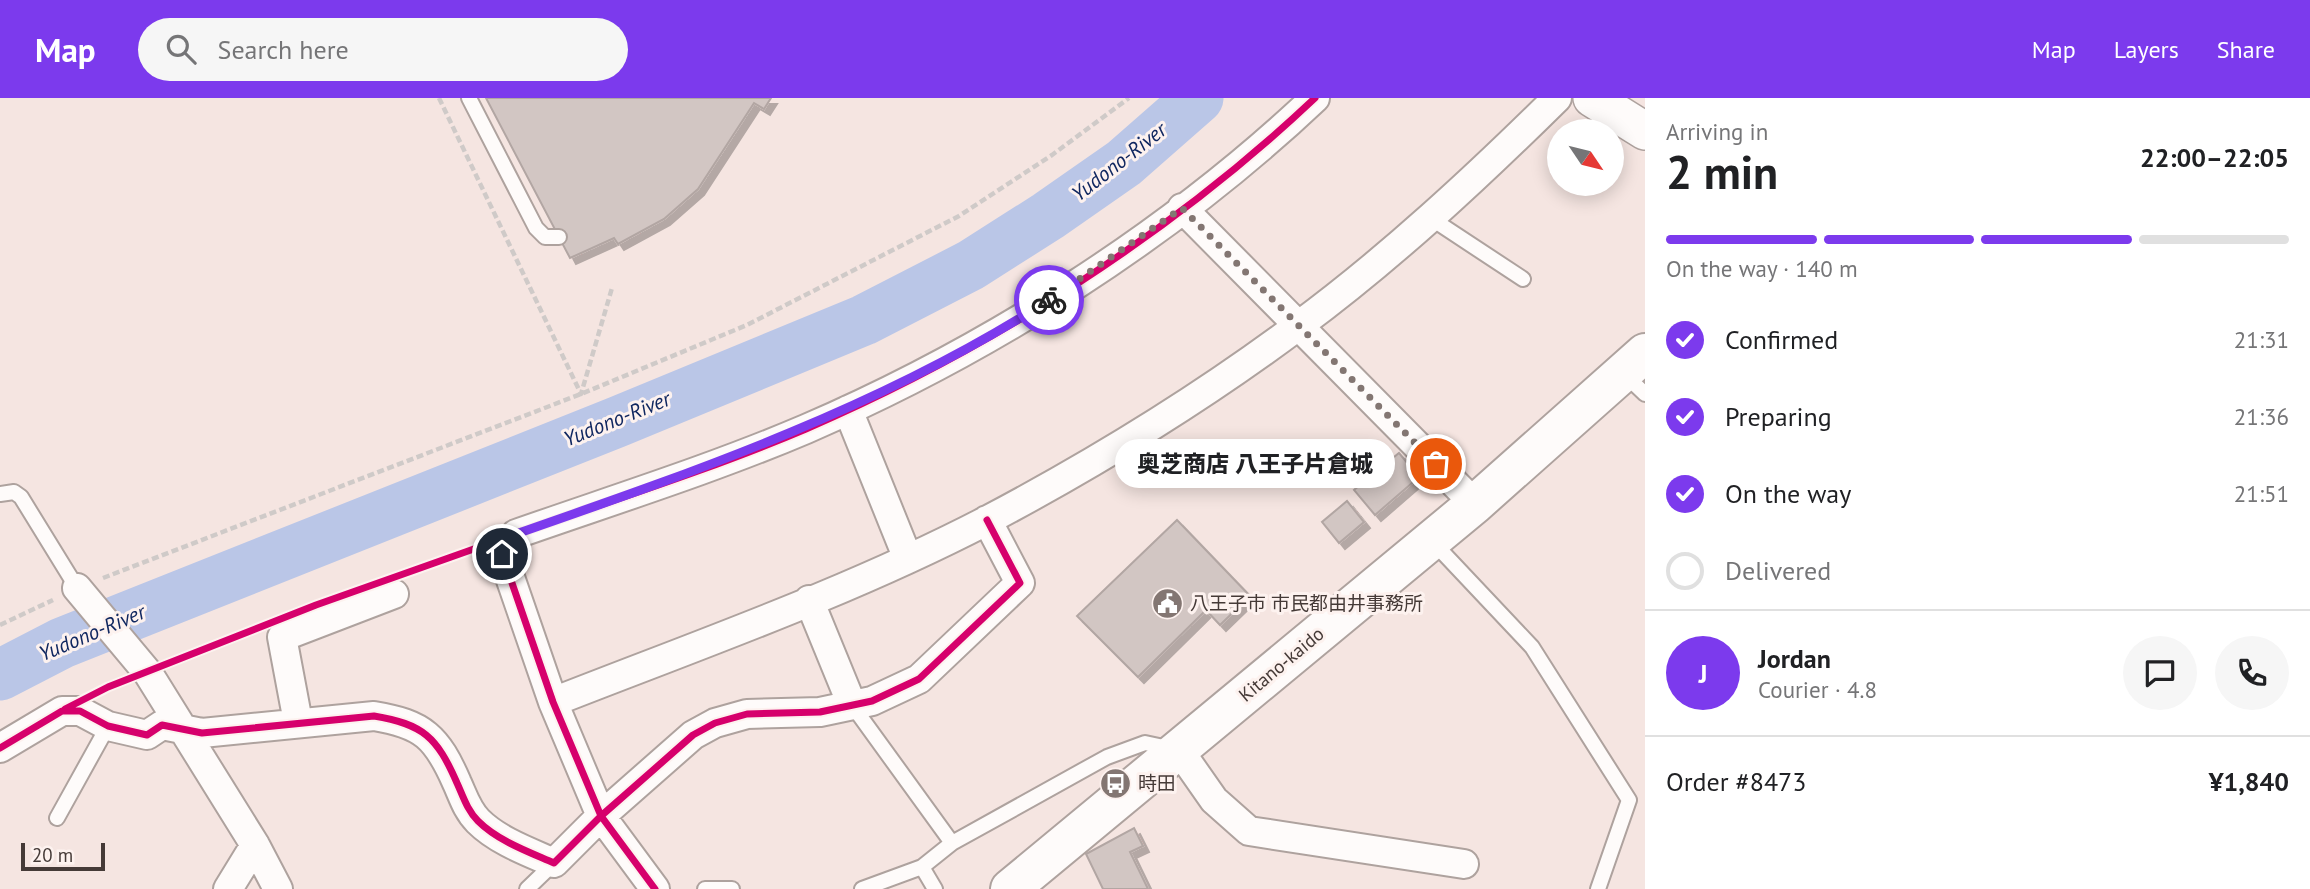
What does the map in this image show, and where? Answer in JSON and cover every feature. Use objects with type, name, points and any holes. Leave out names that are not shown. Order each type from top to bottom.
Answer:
[{"type":"main road","name":"Kitano-kaido","points":[[1010,889],[1431,540],[1638,373]]},
{"type":"street","points":[[655,889],[601,816],[553,702],[502,554],[516,534],[751,450],[848,410],[979,343],[1093,272],[1182,208],[1315,98]]},
{"type":"street","points":[[553,702],[908,559],[987,520],[1156,424],[1298,326],[1429,218],[1557,98]]},
{"type":"street","points":[[1592,98],[1645,131]]},
{"type":"street","points":[[1182,208],[1475,504]]},
{"type":"street","points":[[848,410],[908,559]]},
{"type":"street","points":[[0,748],[62,711],[80,711],[108,726],[147,735],[162,725],[202,733],[373,716],[414,725],[431,737],[444,754],[466,806],[479,822],[509,842],[554,863],[601,816],[694,735],[715,723],[747,714],[820,712],[872,701],[919,679],[1020,583],[987,520]]},
{"type":"street","points":[[79,591],[146,670],[255,845],[278,889]]},
{"type":"street","points":[[298,722],[282,638],[394,594]]},
{"type":"street","points":[[809,600],[852,705]]},
{"type":"street","points":[[1179,750],[1214,800],[1249,831],[1464,864]]},
{"type":"street","points":[[228,889],[255,845]]},
{"type":"lane","points":[[469,98],[536,228],[545,237],[559,237]]},
{"type":"lane","points":[[1429,218],[1522,279]]},
{"type":"lane","points":[[0,494],[14,492],[21,498],[79,591]]},
{"type":"lane","points":[[1431,540],[1532,647],[1629,800],[1598,889]]},
{"type":"lane","points":[[852,705],[952,843]]},
{"type":"lane","points":[[57,818],[108,726]]},
{"type":"lane","points":[[862,889],[922,867],[952,843],[1107,757],[1145,743],[1179,750]]},
{"type":"lane","points":[[527,889],[554,863]]},
{"type":"lane","points":[[922,867],[935,889]]},
{"type":"lane","points":[[705,889],[732,889]]},
{"type":"path","points":[[439,98],[581,394]]},
{"type":"path","points":[[0,625],[79,591],[581,394],[747,325],[959,216],[1052,155],[1129,98]]},
{"type":"path","points":[[581,394],[612,288]]},
{"type":"building","points":[[486,98],[771,98],[764,109],[754,103],[698,189],[664,219],[618,244],[614,238],[570,258]]},
{"type":"building","points":[[1399,453],[1419,477],[1375,515],[1354,490]]},
{"type":"building","points":[[1347,501],[1364,522],[1339,543],[1322,522]]},
{"type":"building","name":"八王子市 市民都由井事務所","points":[[1177,520],[1250,596],[1220,625],[1206,610],[1138,677],[1077,616]]},
{"type":"building","points":[[1134,828],[1143,846],[1130,852],[1148,889],[1103,889],[1086,854]]},
{"type":"waterway","name":"Yudono-River","points":[[0,675],[62,643],[617,422],[864,320],[971,265],[1048,216],[1124,163],[1198,98]]},
{"type":"cycle path","points":[[655,889],[601,816],[553,702],[502,554],[516,534],[771,444],[874,398],[942,363],[1009,326],[1138,242],[1200,196],[1315,98]]},
{"type":"cycle path","points":[[0,748],[62,711],[80,711],[108,726],[147,735],[162,725],[202,733],[374,716],[391,719],[417,729],[435,744],[478,821],[514,845],[554,863],[601,816],[693,735],[715,723],[747,714],[820,712],[872,701],[919,679],[1020,583],[987,520]]},
{"type":"cycle path","points":[[65,709],[108,687],[316,605],[516,534]]},
{"type":"way so far","points":[[1049,300],[1182,208],[1436,464]]},
{"type":"place","name":"奥芝商店 八王子片倉城","points":[[1436,464]]},
{"type":"place","name":"八王子市 市民都由井事務所","points":[[1167,603]]},
{"type":"place","name":"時田","points":[[1115,783]]},
{"type":"route","points":[[502,554],[516,534],[679,477],[848,410],[979,343],[1049,300]]}]
